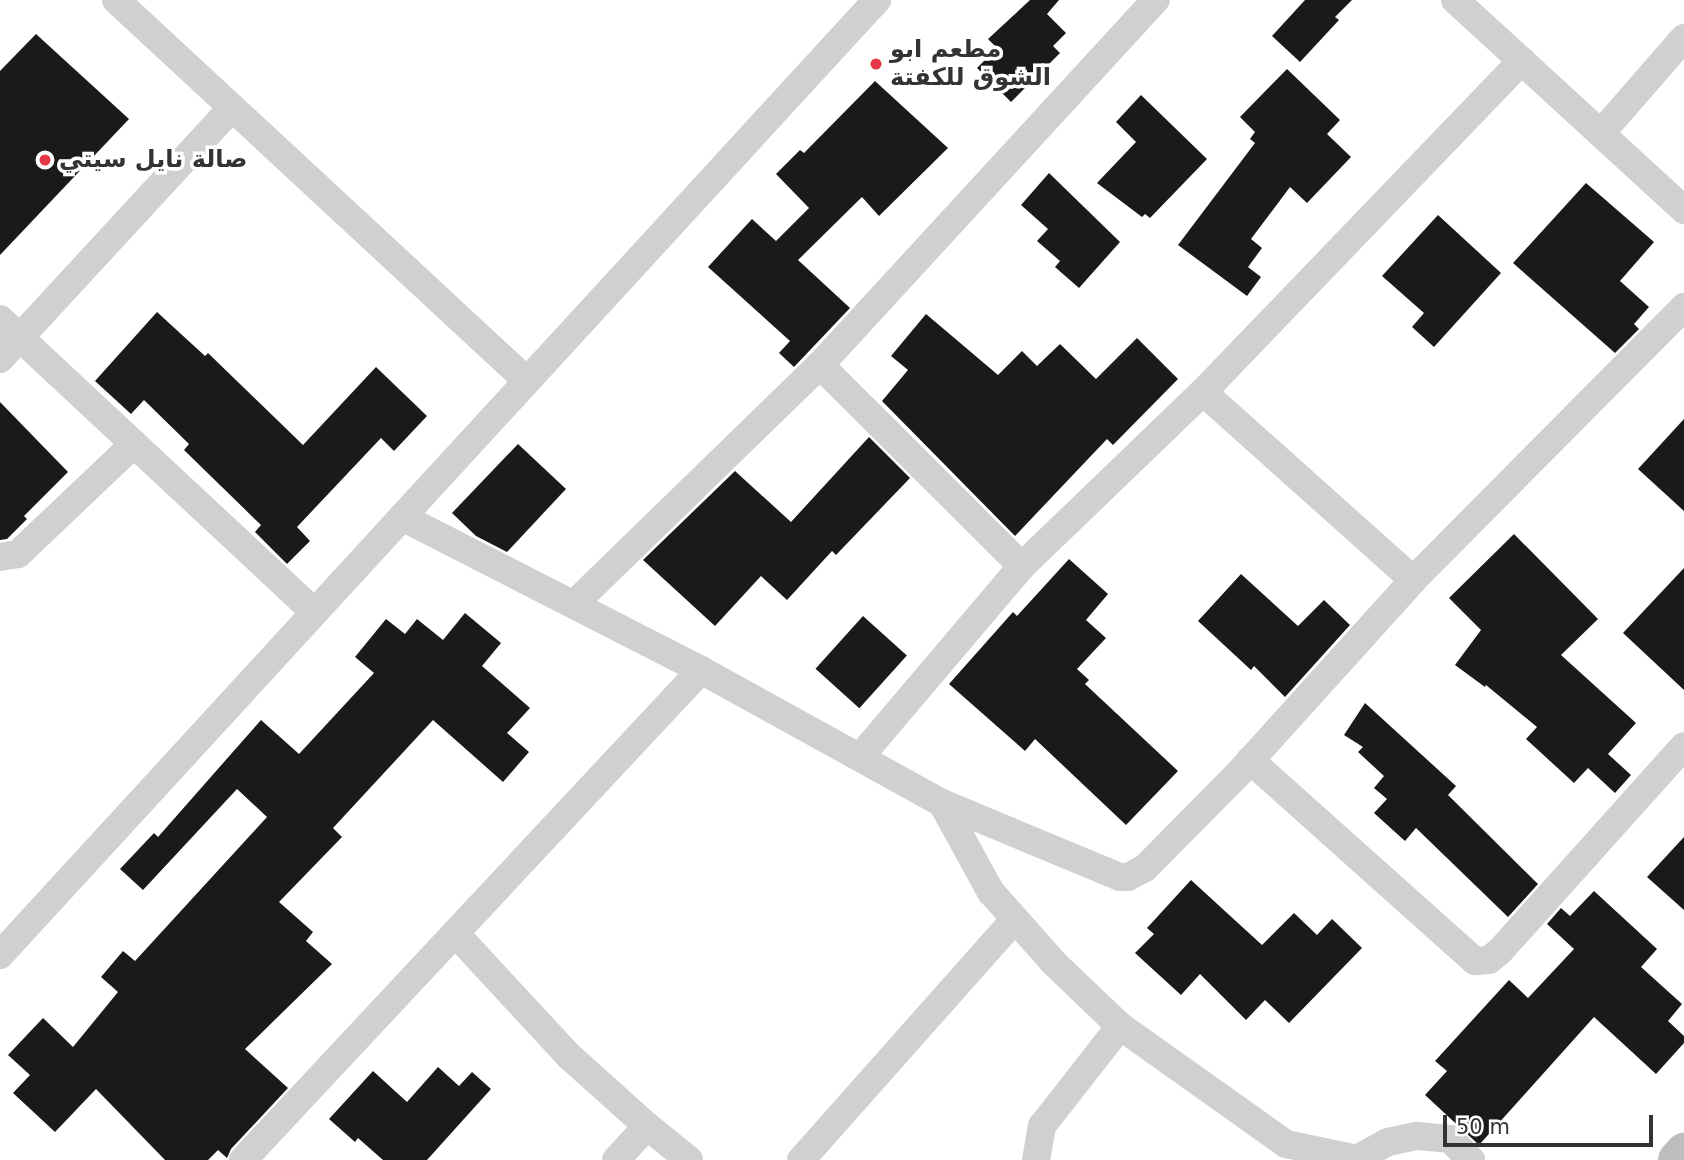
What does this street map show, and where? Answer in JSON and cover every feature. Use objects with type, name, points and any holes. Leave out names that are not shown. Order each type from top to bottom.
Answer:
[{"type":"street","points":[[116,0],[527,381]]},
{"type":"street","points":[[0,955],[877,0]]},
{"type":"street","points":[[574,604],[820,365],[1156,0]]},
{"type":"street","points":[[1455,0],[1684,210]]},
{"type":"street","points":[[1601,133],[1684,38]]},
{"type":"street","points":[[860,758],[1022,566],[1203,392],[1522,61]]},
{"type":"street","points":[[0,359],[10,328],[232,108]]},
{"type":"street","points":[[402,517],[701,670],[942,803],[1120,877],[1128,877],[1145,868],[1250,760],[1413,580],[1684,307]]},
{"type":"street","points":[[10,328],[314,612]]},
{"type":"street","points":[[820,365],[1022,566]]},
{"type":"street","points":[[1203,392],[1413,580]]},
{"type":"street","points":[[0,557],[18,554],[134,444]]},
{"type":"street","points":[[252,1157],[455,933],[701,670]]},
{"type":"street","points":[[1250,760],[1475,961],[1489,960],[1500,951],[1684,746]]},
{"type":"street","points":[[942,803],[991,892],[1054,963],[1120,1026],[1286,1144],[1357,1160],[1388,1142],[1417,1136],[1450,1139],[1471,1160]]},
{"type":"street","points":[[801,1160],[1015,919]]},
{"type":"street","points":[[455,933],[569,1056],[689,1160]]},
{"type":"street","points":[[1036,1160],[1042,1126],[1120,1026]]},
{"type":"street","points":[[616,1160],[647,1126]]},
{"type":"street","points":[[1677,1160],[1684,1152]]},
{"type":"building","points":[[1030,0],[1059,0],[1047,14],[1066,33],[1053,46],[1060,53],[1011,102],[977,68],[997,48],[988,39]]},
{"type":"building","points":[[1305,0],[1352,0],[1335,17],[1339,20],[1300,62],[1272,36]]},
{"type":"building","name":"صالة نايل سيتي","points":[[36,34],[129,119],[0,255],[0,71]]},
{"type":"building","points":[[1287,69],[1340,120],[1327,134],[1351,157],[1307,203],[1290,187],[1251,239],[1262,248],[1248,267],[1261,277],[1247,296],[1178,245],[1255,143],[1250,139],[1255,132],[1240,117]]},
{"type":"building","points":[[875,81],[948,148],[879,216],[862,197],[798,260],[850,308],[794,367],[779,353],[790,341],[708,267],[752,219],[776,241],[809,208],[776,174],[800,150],[804,153]]},
{"type":"building","points":[[1141,95],[1207,159],[1150,218],[1145,214],[1142,217],[1097,183],[1136,142],[1116,122]]},
{"type":"building","points":[[1049,173],[1120,242],[1079,288],[1055,267],[1060,261],[1037,241],[1048,229],[1021,205]]},
{"type":"building","points":[[1586,183],[1654,242],[1620,281],[1649,307],[1634,324],[1639,329],[1615,353],[1513,263]]},
{"type":"building","points":[[1438,215],[1501,273],[1434,347],[1412,327],[1424,313],[1382,276]]},
{"type":"building","points":[[157,312],[205,356],[208,353],[303,445],[376,367],[427,416],[394,451],[381,438],[297,527],[310,541],[287,564],[255,532],[261,525],[184,450],[189,444],[144,400],[131,414],[95,381]]},
{"type":"building","points":[[926,314],[998,375],[1022,351],[1037,366],[1060,344],[1096,379],[1137,338],[1178,379],[1113,445],[1107,439],[1015,536],[882,401],[908,370],[891,356]]},
{"type":"building","points":[[0,402],[68,472],[24,516],[27,519],[7,539],[0,540]]},
{"type":"building","points":[[1684,419],[1684,511],[1638,469]]},
{"type":"building","points":[[869,437],[910,478],[836,555],[832,551],[787,600],[761,576],[715,626],[643,560],[735,471],[791,522]]},
{"type":"building","points":[[518,444],[566,489],[507,552],[476,536],[452,513]]},
{"type":"building","points":[[1514,534],[1598,619],[1561,655],[1636,723],[1608,754],[1631,775],[1615,793],[1588,768],[1574,783],[1526,739],[1537,727],[1486,685],[1485,687],[1455,665],[1481,630],[1449,598]]},
{"type":"building","points":[[1069,559],[1108,594],[1086,620],[1106,638],[1077,669],[1089,680],[1085,684],[1178,771],[1126,825],[1035,739],[1025,751],[949,684],[1013,612],[1017,616]]},
{"type":"building","points":[[1684,568],[1684,690],[1623,633]]},
{"type":"building","points":[[1241,574],[1298,626],[1324,600],[1350,625],[1285,697],[1254,666],[1251,670],[1198,621]]},
{"type":"building","points":[[465,613],[501,643],[482,666],[530,708],[507,733],[529,752],[503,782],[433,720],[333,828],[342,837],[279,902],[313,932],[306,941],[332,964],[245,1049],[288,1088],[231,1149],[227,1158],[218,1150],[208,1160],[165,1160],[96,1089],[55,1132],[13,1093],[30,1075],[8,1055],[43,1018],[73,1047],[118,992],[101,977],[123,951],[135,961],[267,817],[237,789],[143,890],[120,869],[154,833],[158,837],[261,720],[299,754],[374,673],[355,657],[386,619],[405,634],[417,619],[443,640]]},
{"type":"building","points":[[863,616],[907,655],[859,708],[815,669]]},
{"type":"building","points":[[1365,703],[1456,786],[1448,795],[1538,884],[1508,917],[1416,828],[1405,841],[1374,813],[1387,799],[1374,788],[1384,776],[1358,752],[1363,747],[1344,735]]},
{"type":"building","points":[[1684,837],[1684,910],[1647,877]]},
{"type":"building","points":[[1191,880],[1262,945],[1294,913],[1317,935],[1332,919],[1362,948],[1289,1023],[1265,1000],[1246,1020],[1200,974],[1181,995],[1135,953],[1154,934],[1147,928]]},
{"type":"building","points":[[1594,891],[1657,949],[1641,967],[1682,1004],[1668,1021],[1684,1036],[1684,1043],[1656,1074],[1594,1017],[1479,1145],[1425,1095],[1447,1071],[1435,1061],[1509,980],[1528,998],[1574,949],[1547,924],[1561,908],[1570,916]]},
{"type":"building","points":[[438,1067],[459,1086],[472,1072],[491,1089],[427,1160],[383,1160],[358,1138],[355,1142],[329,1119],[373,1071],[407,1102]]},
{"type":"place","name":"مطعم ابو الشوق للكفتة","points":[[876,64]]},
{"type":"place","name":"صالة نايل سيتي","points":[[45,160]]}]
